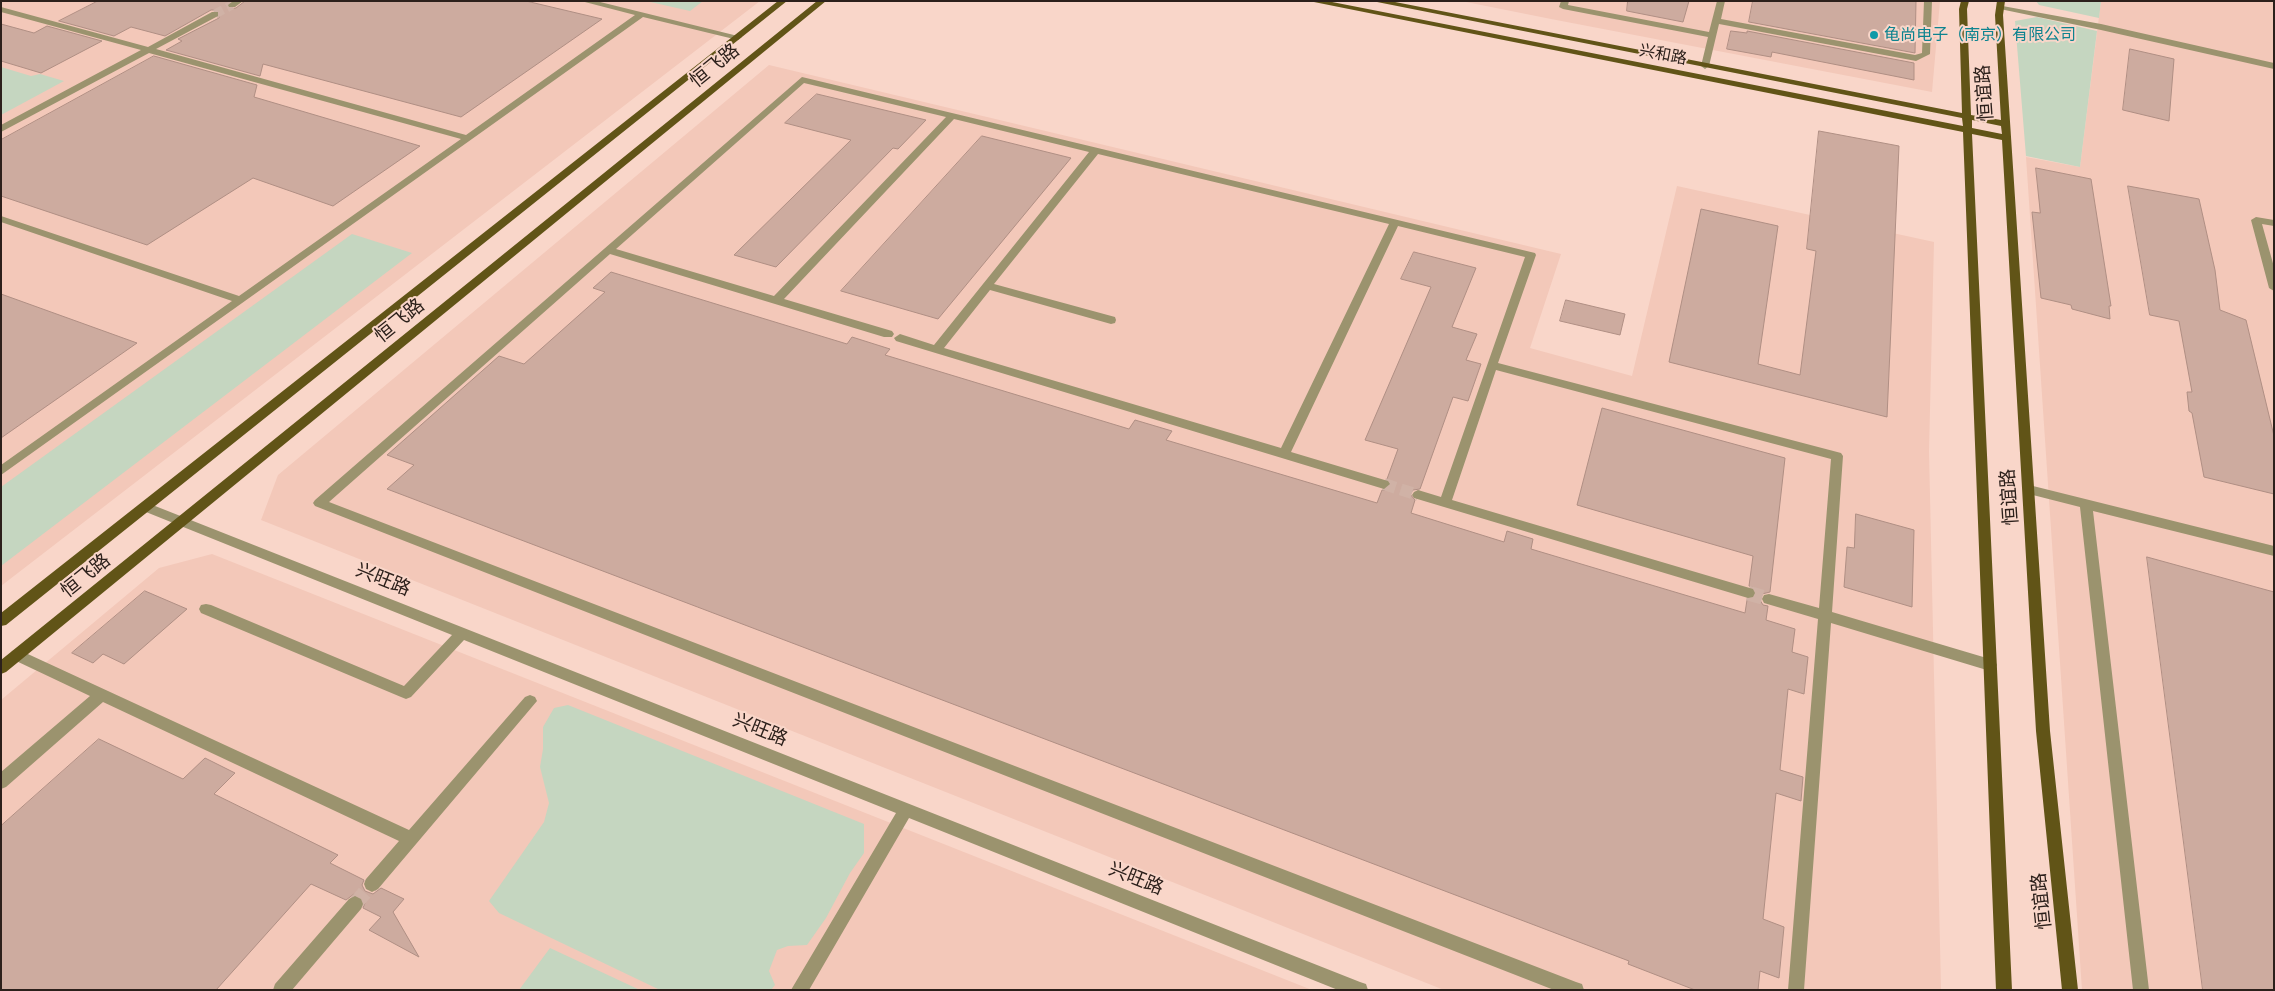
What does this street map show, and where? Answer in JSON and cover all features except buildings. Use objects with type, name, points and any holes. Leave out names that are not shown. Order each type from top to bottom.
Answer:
[{"type":"main road","name":"恒飞路","points":[[1,620],[783,1]]},
{"type":"main road","name":"恒飞路","points":[[1,668],[822,1]]},
{"type":"main road","name":"兴和路","points":[[1313,1],[2007,138]]},
{"type":"main road","name":"兴和路","points":[[1376,1],[1404,4],[1705,66],[2006,124]]},
{"type":"main road","name":"恒谊路","points":[[1965,1],[1963,9],[1967,131],[2004,990]]},
{"type":"main road","name":"恒谊路","points":[[2001,4],[1999,15],[2044,731],[2070,990]]},
{"type":"street","points":[[585,1],[738,37]]},
{"type":"street","points":[[1566,1],[1563,6],[1713,35]]},
{"type":"street","points":[[1705,66],[1721,1]]},
{"type":"street","points":[[1716,20],[1916,58],[1926,54],[1928,1]]},
{"type":"street","points":[[2001,4],[2274,66]]},
{"type":"street","points":[[1,9],[468,138]]},
{"type":"street","points":[[1,129],[215,14]]},
{"type":"street","points":[[1,471],[642,14]]},
{"type":"street","points":[[1445,503],[1530,255],[802,80],[319,503],[1576,990]]},
{"type":"street","points":[[776,301],[952,116]]},
{"type":"street","points":[[938,349],[1095,151]]},
{"type":"street","points":[[1,219],[241,300]]},
{"type":"street","points":[[2274,223],[2256,220],[2274,288]]},
{"type":"street","points":[[1284,454],[1395,222]]},
{"type":"street","points":[[608,250],[1384,484]]},
{"type":"street","points":[[988,286],[1111,320]]},
{"type":"street","points":[[1492,364],[1837,456],[1796,990]]},
{"type":"street","points":[[2028,490],[2274,551]]},
{"type":"street","points":[[1418,494],[1748,593]]},
{"type":"street","points":[[2086,504],[2141,990]]},
{"type":"street","name":"兴旺路","points":[[145,507],[1360,990]]},
{"type":"street","points":[[1769,599],[1990,665]]},
{"type":"street","points":[[206,609],[406,693],[462,633]]},
{"type":"street","points":[[17,656],[411,839]]},
{"type":"street","points":[[1,782],[101,695]]},
{"type":"street","points":[[372,884],[530,701]]},
{"type":"street","points":[[801,989],[906,809]]},
{"type":"street","points":[[281,990],[355,904]]},
{"type":"shaded area","points":[[1,1],[760,1],[1,586]]},
{"type":"shaded area","points":[[1461,1],[1940,1],[1932,92],[1551,19]]},
{"type":"shaded area","points":[[2101,1],[2274,1],[2274,990],[2082,990],[2026,157],[2080,167]]},
{"type":"shaded area","points":[[769,65],[1561,254],[1530,348],[1632,376],[1677,186],[1934,242],[1929,451],[1941,990],[1444,990],[261,520],[278,475]]},
{"type":"shaded area","points":[[212,554],[1312,990],[1,990],[1,700],[159,568]]},
{"type":"green space","points":[[646,1],[703,1],[690,11]]},
{"type":"green space","points":[[2036,1],[2101,1],[2099,18],[2039,5]]},
{"type":"green space","points":[[2037,17],[2097,31],[2080,167],[2026,156],[2015,21]]},
{"type":"green space","points":[[1,67],[31,76],[40,74],[64,81],[1,115]]},
{"type":"green space","points":[[352,234],[412,253],[1,566],[1,487]]},
{"type":"green space","points":[[568,705],[864,824],[864,853],[850,873],[826,918],[807,945],[788,946],[777,950],[769,971],[775,985],[771,990],[660,990],[499,913],[489,901],[544,822],[549,803],[540,767],[543,749],[543,727],[554,708]]},
{"type":"green space","points":[[550,948],[640,990],[519,990]]},
{"type":"tunnel","points":[[215,14],[232,5]]},
{"type":"tunnel","points":[[1384,484],[1418,495]]},
{"type":"tunnel","points":[[1748,593],[1769,599]]},
{"type":"tunnel","points":[[355,904],[372,884]]},
{"type":"place","name":"龟尚电子（南京）有限公司","points":[[1874,35]]}]
